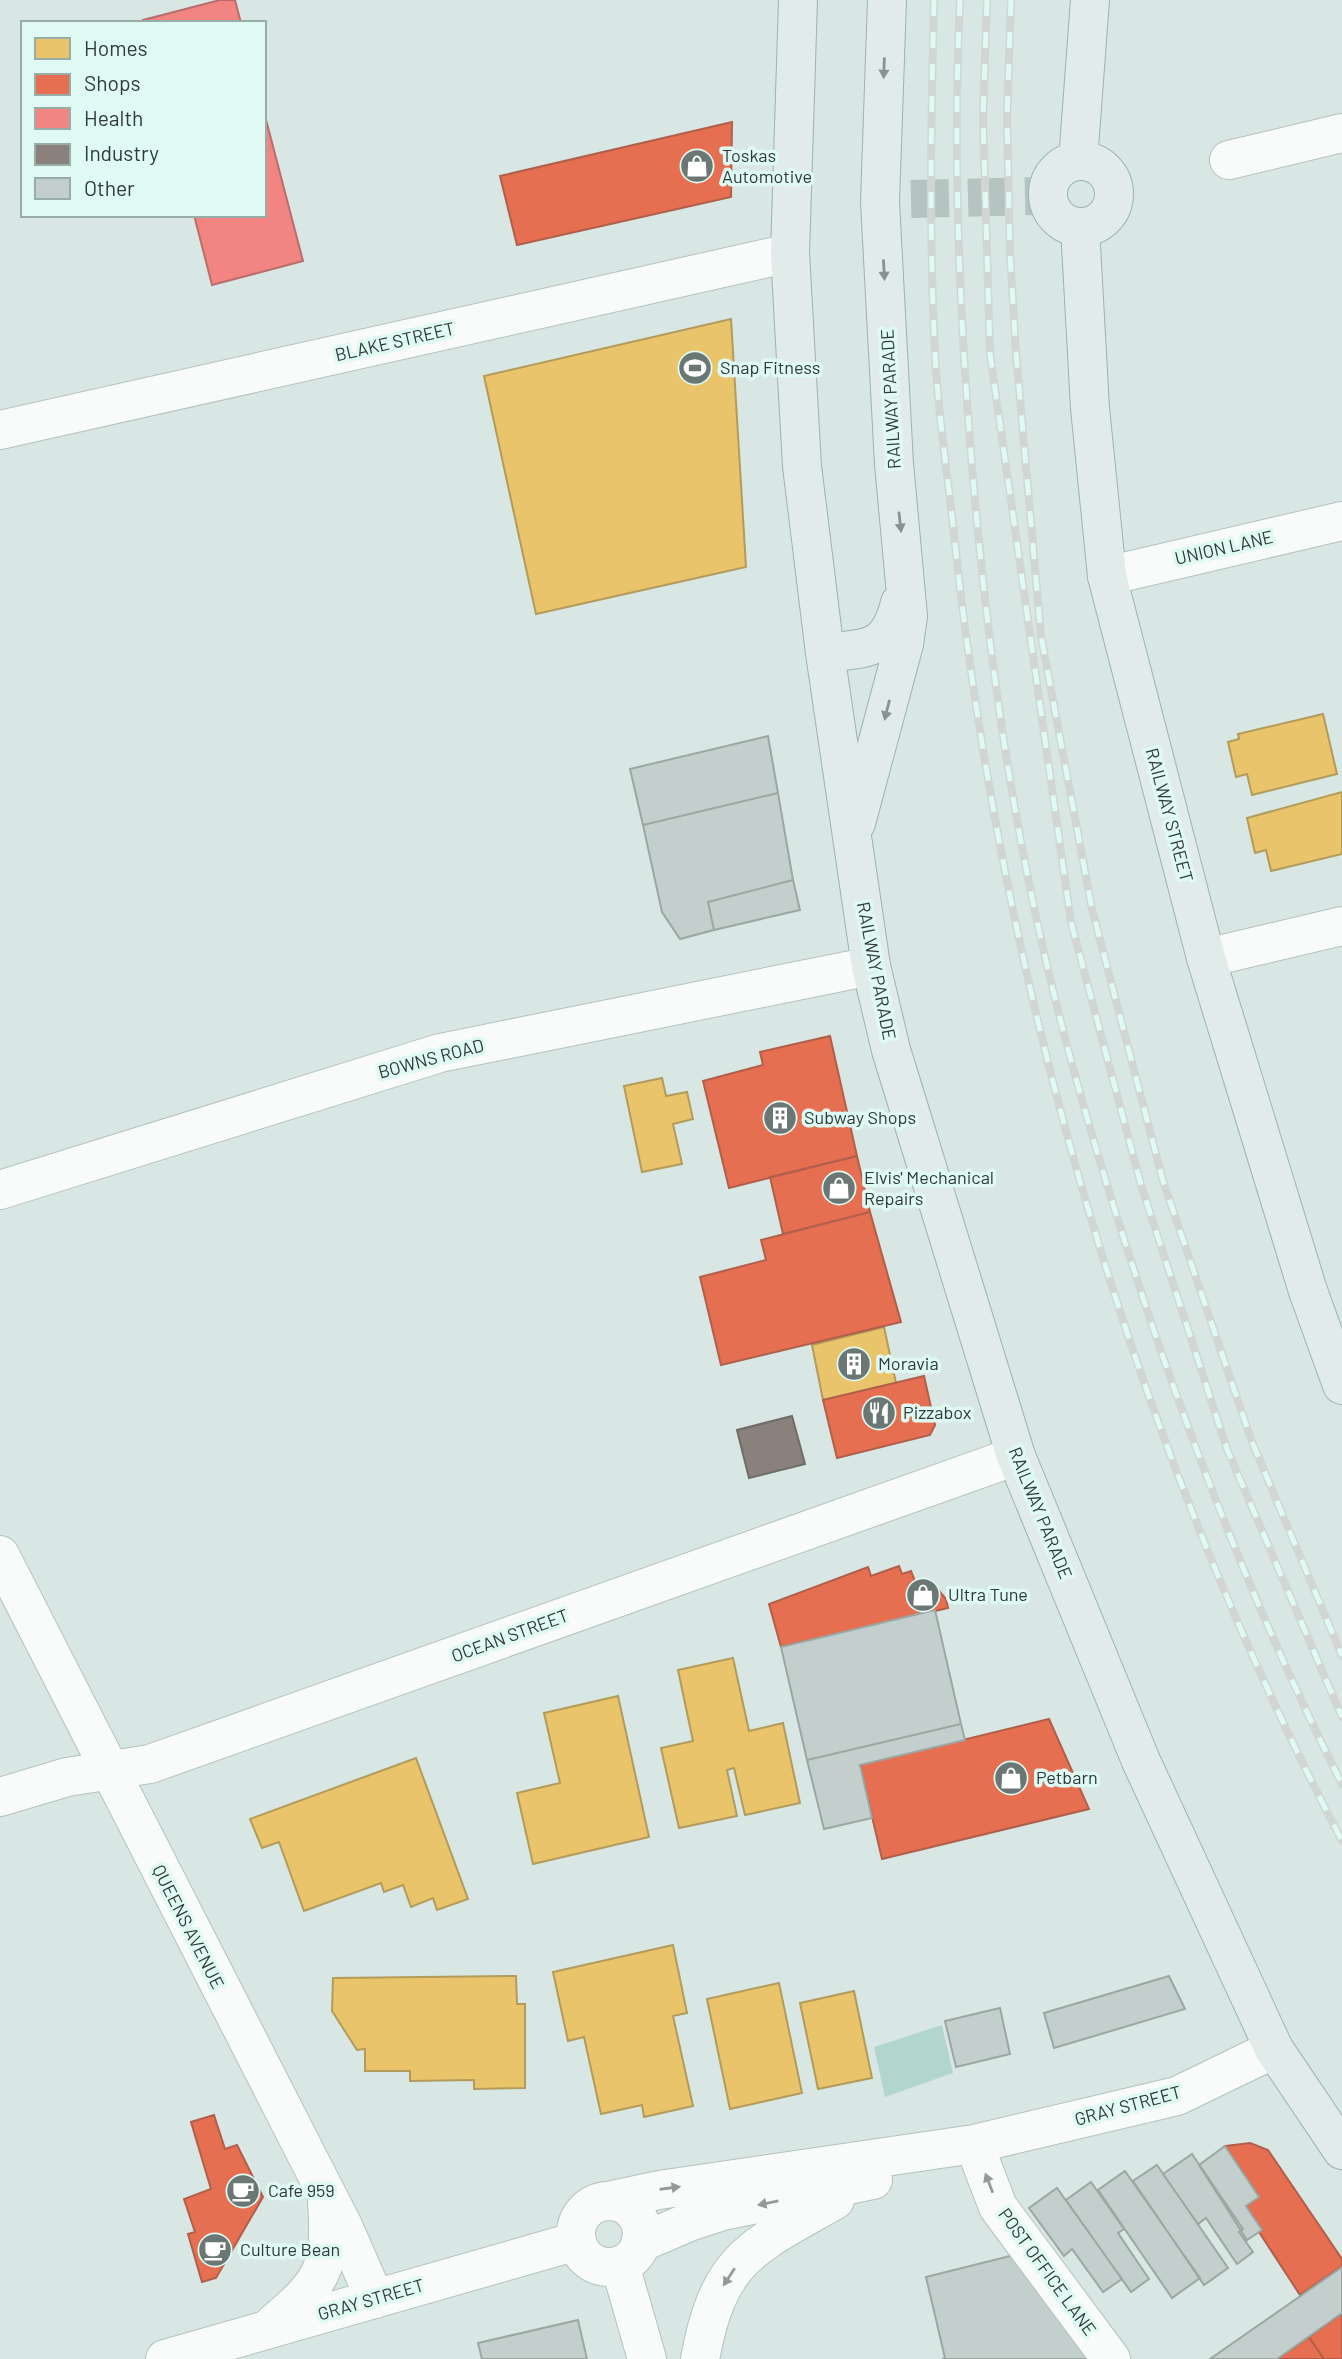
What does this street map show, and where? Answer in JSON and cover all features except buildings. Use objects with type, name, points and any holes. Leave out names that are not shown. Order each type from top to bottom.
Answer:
[{"type":"main road","name":"RAILWAY PARADE","points":[[798,0],[790,253],[802,466],[825,653],[871,966],[891,1050],[1016,1456],[1141,1761],[1274,2049],[1342,2150]]},
{"type":"main road","name":"RAILWAY PARADE","points":[[853,833],[904,644],[908,616],[894,464],[895,200],[887,0]]},
{"type":"main road","points":[[1078,162],[1090,0]]},
{"type":"main road","points":[[1078,162],[1096,165],[1104,171],[1113,188],[1111,207],[1106,215],[1099,222],[1080,227],[1070,226],[1055,214],[1042,196],[1053,177],[1068,164],[1078,162]]},
{"type":"main road","name":"RAILWAY STREET","points":[[1080,227],[1090,408],[1107,576],[1206,958],[1300,1266],[1342,1385]]},
{"type":"main road","points":[[825,653],[871,648],[882,643],[898,611],[906,579]]},
{"type":"street","points":[[1229,160],[1342,133]]},
{"type":"street","name":"BLAKE STREET","points":[[0,430],[790,253]]},
{"type":"street","name":"UNION LANE","points":[[1107,576],[1342,521]]},
{"type":"street","points":[[1206,958],[1342,926]]},
{"type":"street","name":"BOWNS ROAD","points":[[0,1190],[440,1054],[871,966]]},
{"type":"street","name":"OCEAN STREET","points":[[0,1797],[67,1777],[150,1764],[1016,1456]]},
{"type":"street","name":"QUEENS AVENUE","points":[[0,1555],[326,2194],[375,2299]]},
{"type":"street","name":"GRAY STREET","points":[[603,2202],[659,2190],[974,2144],[1177,2096],[1274,2049]]},
{"type":"street","name":"GRAY STREET","points":[[630,2254],[723,2211],[864,2184],[974,2144]]},
{"type":"street","name":"POST OFFICE LANE","points":[[974,2144],[998,2207],[1111,2359]]},
{"type":"street","points":[[700,2359],[713,2308],[731,2272],[743,2258],[756,2245],[864,2184]]},
{"type":"street","points":[[266,2330],[303,2299],[322,2274],[330,2240],[326,2194]]},
{"type":"street","points":[[630,2254],[601,2266],[581,2253],[576,2231],[582,2216],[593,2205],[603,2202],[624,2205],[634,2212],[642,2232],[630,2254],[647,2359]]},
{"type":"street","name":"GRAY STREET","points":[[165,2359],[577,2241]]},
{"type":"green space","points":[[942,2025],[953,2073],[885,2097],[874,2047]]},
{"type":"tunnel","points":[[911,199],[1036,196]]},
{"type":"railway","points":[[934,0],[931,221],[936,377],[976,704],[1005,873],[1042,1040],[1087,1206],[1140,1370],[1200,1530],[1267,1688],[1342,1841]]},
{"type":"railway","points":[[960,0],[957,184],[965,367],[974,490],[999,707],[1037,921],[1090,1128],[1174,1389],[1217,1504],[1264,1617],[1342,1784]]},
{"type":"railway","points":[[987,0],[983,118],[990,354],[1071,922],[1141,1185],[1227,1449],[1342,1717]]},
{"type":"railway","points":[[1011,0],[1007,118],[1010,254],[1041,636],[1092,909],[1163,1181],[1252,1442],[1342,1656]]},
{"type":"place","name":"Toskas Automotive","points":[[697,166]]},
{"type":"place","name":"Snap Fitness","points":[[695,368]]},
{"type":"place","name":"Subway Shops","points":[[780,1118]]},
{"type":"place","name":"Elvis' Mechanical Repairs","points":[[839,1188]]},
{"type":"place","name":"Moravia","points":[[854,1364]]},
{"type":"place","name":"Pizzabox","points":[[879,1413]]},
{"type":"place","name":"Ultra Tune","points":[[923,1595]]},
{"type":"place","name":"Petbarn","points":[[1011,1778]]},
{"type":"place","name":"Cafe 959","points":[[243,2191]]},
{"type":"place","name":"Culture Bean","points":[[215,2250]]}]
